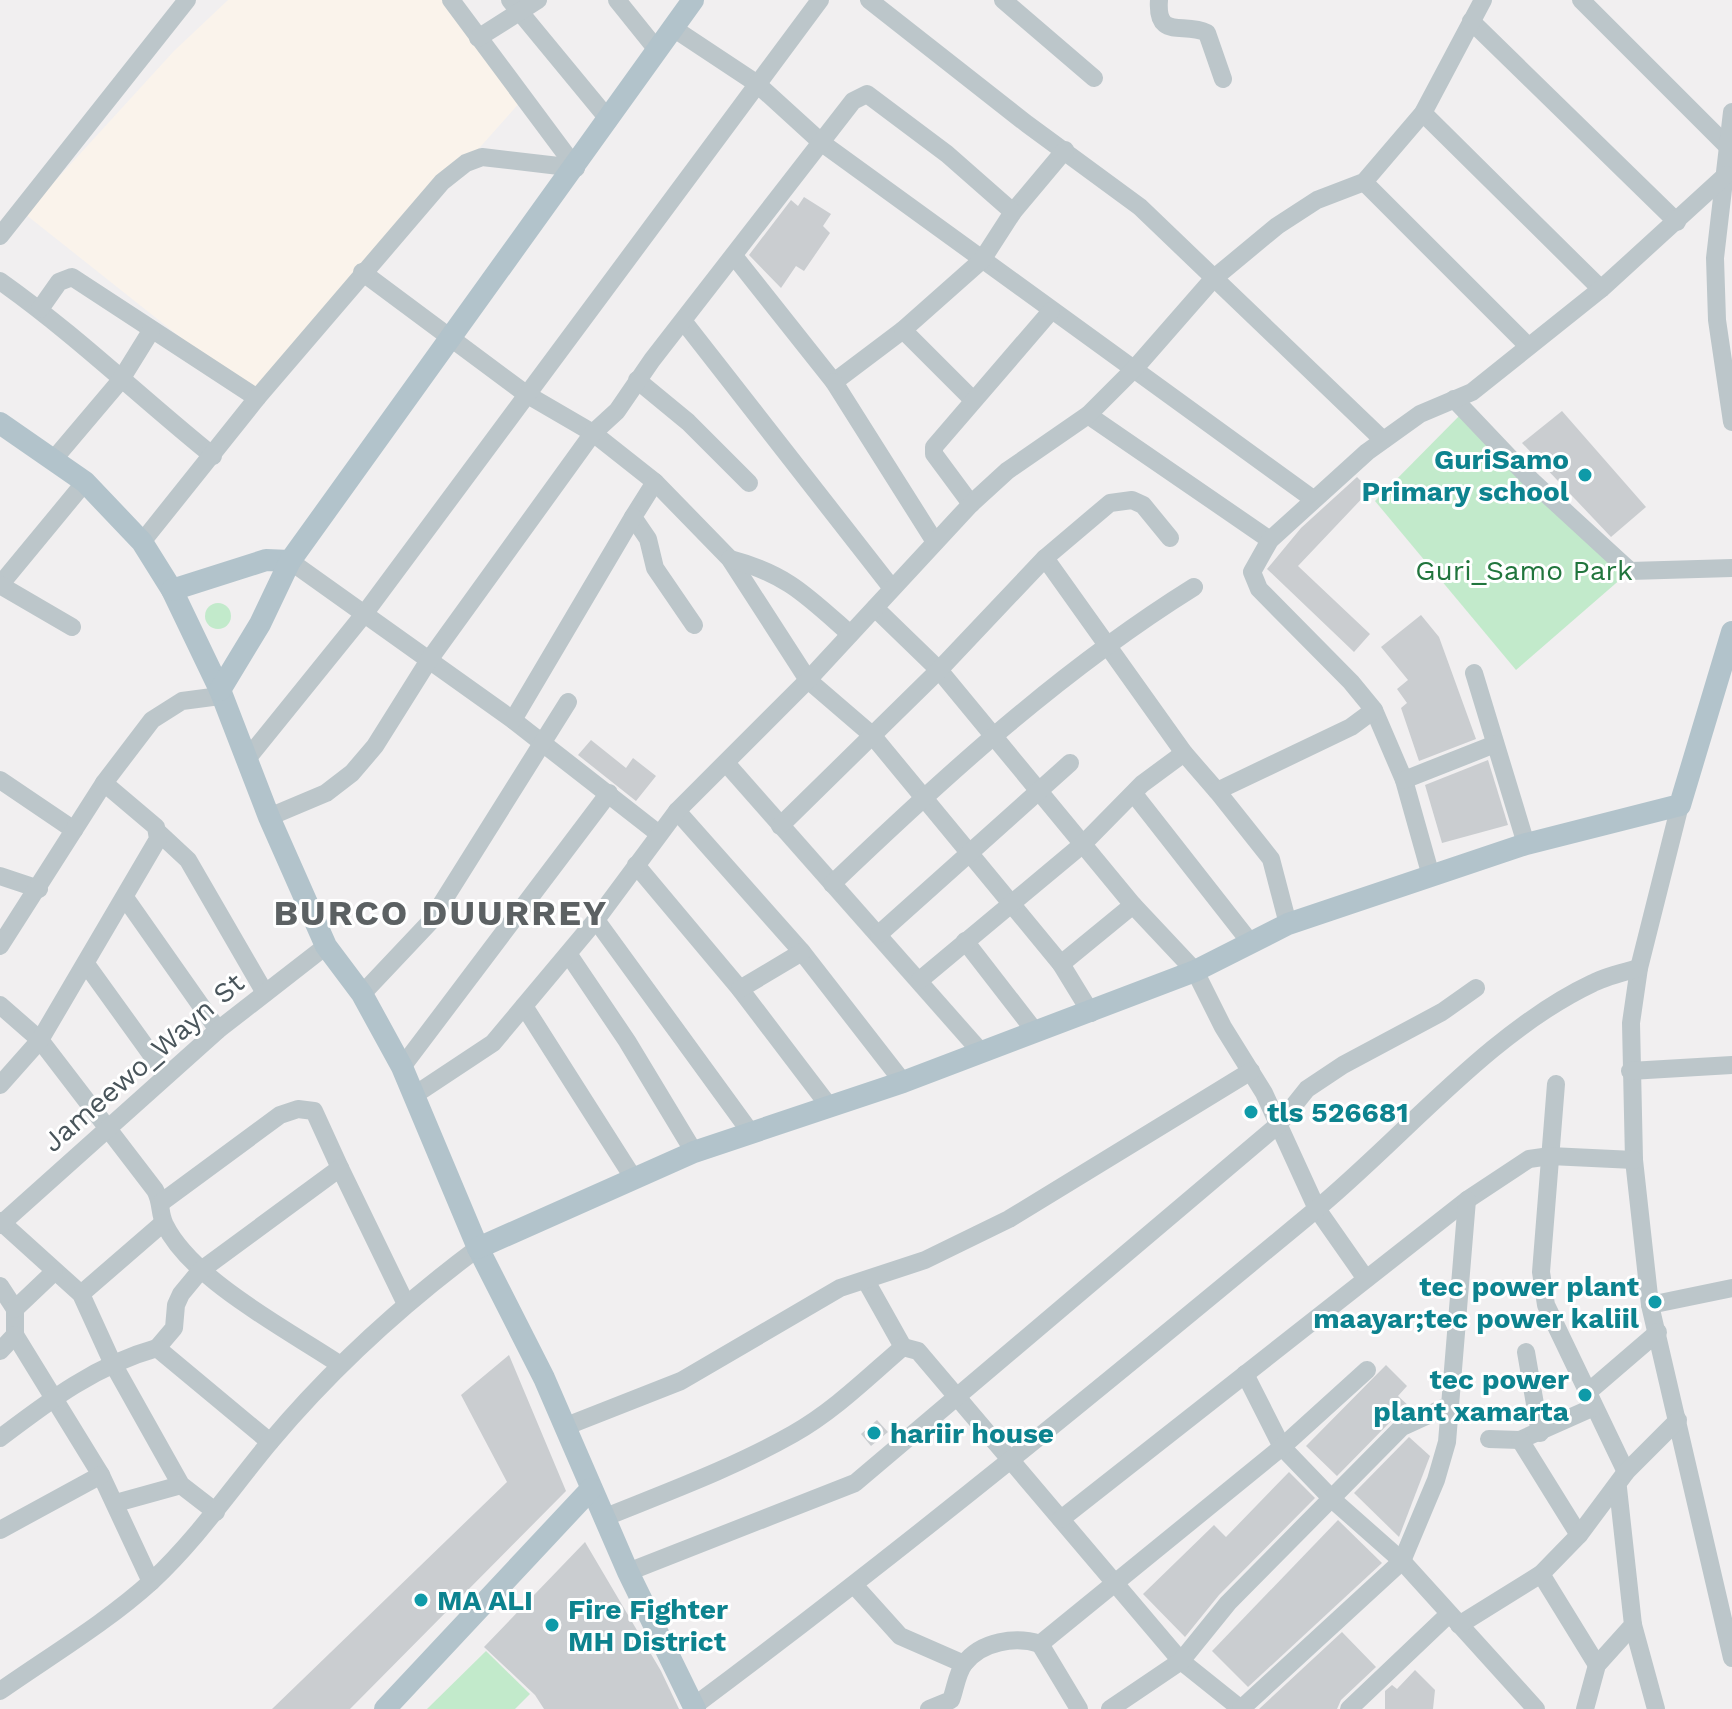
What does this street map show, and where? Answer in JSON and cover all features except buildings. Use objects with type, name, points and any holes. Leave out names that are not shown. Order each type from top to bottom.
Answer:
[{"type":"main road","points":[[220,693],[260,624],[290,561],[576,168],[693,0]]},
{"type":"main road","points":[[0,423],[85,482],[142,542],[172,590],[220,693],[269,817],[326,946],[362,994],[402,1067],[478,1248],[544,1378],[603,1518],[694,1708]]},
{"type":"main road","points":[[172,590],[266,560],[290,561]]},
{"type":"main road","points":[[478,1248],[694,1152],[903,1082],[1034,1030],[1091,1013],[1195,971],[1288,924],[1526,844],[1680,805],[1732,632]]},
{"type":"main road","points":[[385,1709],[591,1489]]},
{"type":"street","points":[[0,236],[187,0]]},
{"type":"street","points":[[451,0],[540,115],[576,168]]},
{"type":"street","points":[[478,38],[514,6],[538,0]]},
{"type":"street","points":[[617,0],[658,51]]},
{"type":"street","points":[[247,759],[365,613],[820,0]]},
{"type":"street","points":[[869,0],[1027,124],[1140,207],[1383,440]]},
{"type":"street","points":[[1003,0],[1094,78]]},
{"type":"street","points":[[1159,0],[1158,14],[1163,24],[1207,33],[1223,79]]},
{"type":"street","points":[[413,1096],[481,1054],[569,955],[677,811],[808,680],[971,504],[1007,471],[1088,415],[1136,367],[1213,279],[1277,226],[1317,200],[1364,182],[1423,113],[1483,0]]},
{"type":"street","points":[[1581,0],[1730,136]]},
{"type":"street","points":[[514,6],[558,55],[609,120]]},
{"type":"street","points":[[1471,21],[1677,222]]},
{"type":"street","points":[[673,28],[756,83],[822,143],[1051,311],[1136,367],[1313,499]]},
{"type":"street","points":[[269,817],[326,793],[352,773],[375,746],[429,660],[593,433],[617,411],[637,380],[853,101],[867,94],[947,154],[1013,212]]},
{"type":"street","points":[[1732,112],[1716,273],[1717,320],[1732,422]]},
{"type":"street","points":[[1423,113],[1601,289]]},
{"type":"street","points":[[834,382],[903,330],[982,260],[1013,212],[1065,150]]},
{"type":"street","points":[[142,542],[362,272],[442,182],[466,163],[482,157],[576,168]]},
{"type":"street","points":[[1431,876],[1404,780],[1374,710],[1253,582],[1252,572],[1270,540],[1383,440],[1420,414],[1472,392],[1601,289],[1726,175]]},
{"type":"street","points":[[1364,182],[1528,346]]},
{"type":"street","points":[[734,256],[834,382],[935,542]]},
{"type":"street","points":[[362,272],[454,336],[526,394],[593,433],[655,482],[730,559],[808,680],[872,735],[1012,902],[1061,964],[1091,1013]]},
{"type":"street","points":[[40,309],[59,282],[72,277],[257,398]]},
{"type":"street","points":[[0,281],[70,332],[120,381],[213,456]]},
{"type":"street","points":[[971,504],[933,450],[972,399],[1051,311]]},
{"type":"street","points":[[684,322],[891,587]]},
{"type":"street","points":[[903,330],[972,399]]},
{"type":"street","points":[[54,459],[120,381],[151,331]]},
{"type":"street","points":[[637,380],[688,422],[749,483]]},
{"type":"street","points":[[1454,399],[1532,481],[1630,571],[1732,568]]},
{"type":"street","points":[[1088,415],[1270,540]]},
{"type":"street","points":[[72,627],[0,585],[85,482]]},
{"type":"street","points":[[513,720],[655,482]]},
{"type":"street","points":[[780,826],[939,670],[1045,558],[1110,503],[1121,499],[1143,505],[1170,538]]},
{"type":"street","points":[[633,517],[648,539],[660,576],[694,625]]},
{"type":"street","points":[[1045,558],[1184,753],[1271,859],[1288,924]]},
{"type":"street","points":[[730,559],[767,569],[795,585],[850,634]]},
{"type":"street","points":[[290,561],[513,720],[659,834]]},
{"type":"street","points":[[832,884],[991,737],[1108,646],[1194,587]]},
{"type":"street","points":[[875,608],[939,670],[991,737],[1040,791],[1133,905],[1195,971],[1223,1027],[1279,1124],[1317,1209],[1366,1279]]},
{"type":"street","points":[[1474,673],[1526,844]]},
{"type":"street","points":[[0,946],[104,783],[165,709],[182,701],[220,693]]},
{"type":"street","points":[[362,994],[430,922],[568,702]]},
{"type":"street","points":[[1217,791],[1351,727],[1374,710]]},
{"type":"street","points":[[1404,780],[1495,744]]},
{"type":"street","points":[[920,980],[1083,844],[1134,794],[1184,753]]},
{"type":"street","points":[[726,763],[981,1052]]},
{"type":"street","points":[[879,934],[1070,763]]},
{"type":"street","points":[[0,780],[74,830]]},
{"type":"street","points":[[104,783],[156,827],[188,860],[265,993]]},
{"type":"street","points":[[402,1067],[609,793]]},
{"type":"street","points":[[1134,794],[1250,942]]},
{"type":"street","points":[[1680,805],[1639,968],[1631,1023],[1634,1160],[1650,1305],[1732,1658]]},
{"type":"street","points":[[677,811],[802,952],[903,1082]]},
{"type":"street","points":[[0,1085],[40,1040],[126,899],[159,833]]},
{"type":"street","points":[[636,865],[740,989],[829,1106]]},
{"type":"street","points":[[0,876],[39,889]]},
{"type":"street","points":[[126,899],[218,1030]]},
{"type":"street","points":[[1061,964],[1133,905]]},
{"type":"street","points":[[596,920],[751,1133]]},
{"type":"street","points":[[965,941],[1034,1030]]},
{"type":"street","name":"Jameewo_Wayn St","points":[[0,1223],[218,1030],[326,946]]},
{"type":"street","points":[[740,989],[802,952]]},
{"type":"street","points":[[569,955],[627,1041],[694,1152]]},
{"type":"street","points":[[86,964],[166,1075]]},
{"type":"street","points":[[694,1708],[855,1586],[1013,1460],[1317,1209],[1521,1026],[1595,981],[1639,968]]},
{"type":"street","points":[[628,1572],[855,1483],[1279,1124],[1307,1089],[1343,1065],[1442,1012],[1476,988]]},
{"type":"street","points":[[0,1005],[40,1040],[162,1202],[163,1223],[200,1271],[339,1364]]},
{"type":"street","points":[[524,1006],[634,1179]]},
{"type":"street","points":[[1630,1071],[1732,1065]]},
{"type":"street","points":[[564,1427],[681,1381],[840,1288],[925,1260],[1009,1219],[1251,1071]]},
{"type":"street","points":[[1556,1084],[1541,1272],[1546,1305],[1590,1400],[1622,1480],[1633,1625],[1656,1709]]},
{"type":"street","points":[[162,1202],[280,1115],[298,1109],[314,1111],[320,1118],[340,1168],[405,1302]]},
{"type":"street","points":[[1061,1519],[1467,1200],[1527,1160],[1550,1156],[1634,1160]]},
{"type":"street","points":[[0,1438],[54,1396],[112,1362],[157,1348],[174,1328],[176,1305],[181,1294],[200,1271],[340,1168]]},
{"type":"street","points":[[866,1281],[903,1347],[925,1357],[1181,1661],[1241,1709],[1402,1561],[1443,1461],[1467,1200]]},
{"type":"street","points":[[0,1223],[81,1294],[112,1362],[181,1485],[216,1512]]},
{"type":"street","points":[[81,1294],[163,1223]]},
{"type":"street","points":[[0,1691],[151,1582],[216,1512],[270,1442],[339,1364],[405,1302],[478,1248]]},
{"type":"street","points":[[15,1309],[54,1272]]},
{"type":"street","points":[[0,1286],[15,1309],[15,1335],[101,1475],[151,1582]]},
{"type":"street","points":[[1650,1305],[1732,1288]]},
{"type":"street","points":[[1489,1439],[1520,1440],[1540,1433],[1590,1400],[1658,1332]]},
{"type":"street","points":[[0,1351],[15,1335]]},
{"type":"street","points":[[603,1518],[733,1464],[794,1433],[830,1410],[903,1347]]},
{"type":"street","points":[[157,1348],[270,1442]]},
{"type":"street","points":[[1526,1352],[1540,1433]]},
{"type":"street","points":[[1040,1644],[1282,1447],[1367,1370]]},
{"type":"street","points":[[1245,1374],[1282,1447],[1333,1500],[1402,1561],[1536,1709]]},
{"type":"street","points":[[1110,1709],[1181,1661],[1228,1603],[1402,1427],[1448,1406]]},
{"type":"street","points":[[1349,1709],[1371,1687],[1454,1620],[1541,1574],[1579,1535],[1622,1480],[1678,1420]]},
{"type":"street","points":[[1520,1440],[1579,1535]]},
{"type":"street","points":[[0,1530],[101,1475]]},
{"type":"street","points":[[116,1503],[181,1485]]},
{"type":"street","points":[[1541,1574],[1597,1665]]},
{"type":"street","points":[[855,1586],[900,1636],[964,1664]]},
{"type":"street","points":[[1585,1709],[1597,1665],[1633,1625]]},
{"type":"street","points":[[929,1709],[957,1705],[964,1664],[982,1650],[1011,1639],[1040,1644],[1079,1709]]},
{"type":"street","points":[[1371,1687],[1371,1709]]},
{"type":"shaded area","points":[[228,0],[448,0],[521,101],[257,398],[25,214],[174,51]]},
{"type":"green space","name":"Guri_Samo Park","points":[[1469,406],[1630,571],[1516,670],[1375,501]]},
{"type":"green space","points":[[218,603],[227,607],[231,616],[227,625],[218,629],[209,625],[205,616],[209,607]]},
{"type":"green space","points":[[486,1651],[530,1694],[515,1709],[427,1709]]},
{"type":"place","name":"GuriSamo Primary school","points":[[1585,475]]},
{"type":"place","name":"tls 526681","points":[[1251,1112]]},
{"type":"place","name":"tec power plant maayar;tec power kaliil","points":[[1655,1302]]},
{"type":"place","name":"tec power plant xamarta","points":[[1585,1395]]},
{"type":"place","name":"hariir house","points":[[874,1433]]},
{"type":"place","name":"MA ALI","points":[[421,1600]]},
{"type":"place","name":"Fire Fighter MH District","points":[[552,1625]]},
{"type":"district","name":"BURCO DUURREY","points":[[441,912]]}]
